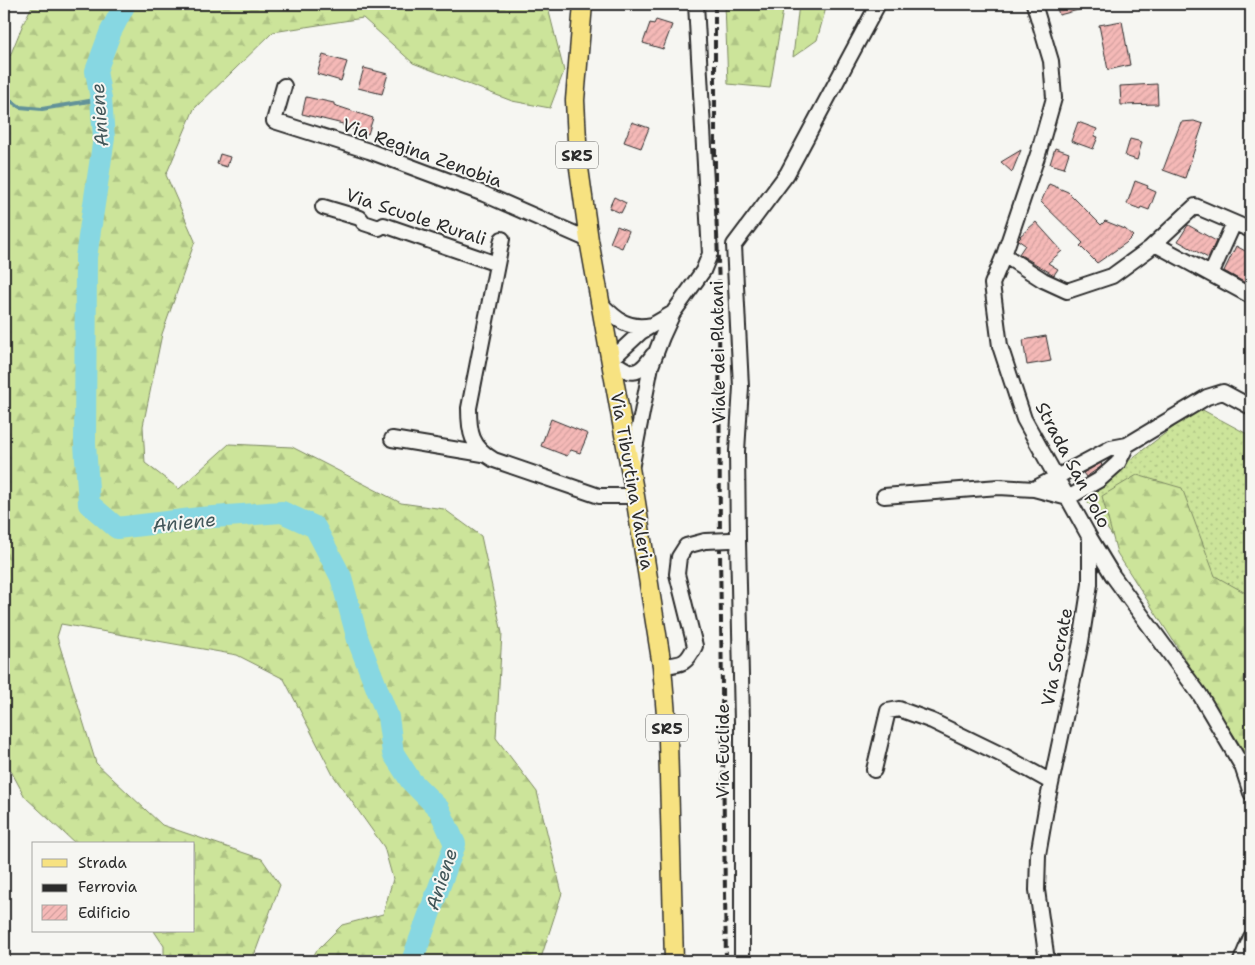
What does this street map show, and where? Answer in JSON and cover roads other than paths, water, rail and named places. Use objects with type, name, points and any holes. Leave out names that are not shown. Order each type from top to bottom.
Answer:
[{"type":"main road","name":"Via Tiburtina Valeria","points":[[583,4],[575,100],[578,161],[589,240],[631,470],[662,666],[668,740],[674,961]]},
{"type":"street","points":[[631,470],[651,366],[673,313],[703,271],[710,254],[696,4]]},
{"type":"street","name":"Viale dei Platani","points":[[734,540],[736,451],[741,387],[734,245],[787,174],[878,4]]},
{"type":"street","name":"Strada San Polo","points":[[1034,4],[1051,61],[1054,98],[1039,151],[1004,256],[992,284],[1000,346],[1024,419],[1090,538],[1113,576],[1200,695],[1242,766],[1251,793]]},
{"type":"street","name":"Via Regina Zenobia","points":[[284,86],[274,121],[369,151],[475,190],[589,240]]},
{"type":"street","name":"Via Scuole Rurali","points":[[323,206],[360,218],[364,223],[379,228],[384,225],[497,264]]},
{"type":"street","points":[[1004,256],[1043,280],[1067,291],[1112,276],[1155,244],[1195,206],[1251,230]]},
{"type":"street","points":[[1211,274],[1234,223]]},
{"type":"street","name":"Via Scuole Rurali","points":[[483,454],[477,447],[472,435],[469,423],[469,408],[502,239]]},
{"type":"street","points":[[1155,244],[1251,296]]},
{"type":"street","points":[[601,304],[617,320],[629,325],[644,327],[655,324]]},
{"type":"street","points":[[658,349],[638,371],[626,371],[611,360],[641,332],[673,313]]},
{"type":"street","points":[[1034,489],[1111,448],[1126,445],[1207,397],[1223,392],[1251,407]]},
{"type":"street","points":[[392,439],[483,454],[494,460],[599,496],[635,496]]},
{"type":"street","points":[[884,496],[999,487],[1034,489],[1068,498],[1099,480],[1118,463],[1126,445]]},
{"type":"street","name":"Via Socrate","points":[[1047,961],[1037,890],[1038,855],[1051,782],[1081,642],[1090,584],[1090,538]]},
{"type":"street","points":[[662,666],[680,664],[689,660],[695,646],[677,574],[678,557],[686,546],[705,541],[734,540]]},
{"type":"street","name":"Via Euclide","points":[[734,540],[742,722],[742,961]]},
{"type":"street","points":[[874,770],[888,711],[900,709],[932,721],[1004,756],[1051,782]]},
{"type":"street","points":[[1241,961],[1251,937]]},
{"type":"waterway","name":"Aniene","points":[[125,4],[110,33],[96,71],[101,99],[104,138],[86,257],[85,444],[89,504],[117,528],[200,518],[282,512],[315,527],[341,577],[358,640],[388,717],[393,753],[411,781],[439,809],[455,844],[412,961]]},
{"type":"waterway","points":[[4,96],[20,107],[42,109],[101,99]]},
{"type":"railway","points":[[715,4],[715,181],[719,287],[720,552],[726,961]]}]
